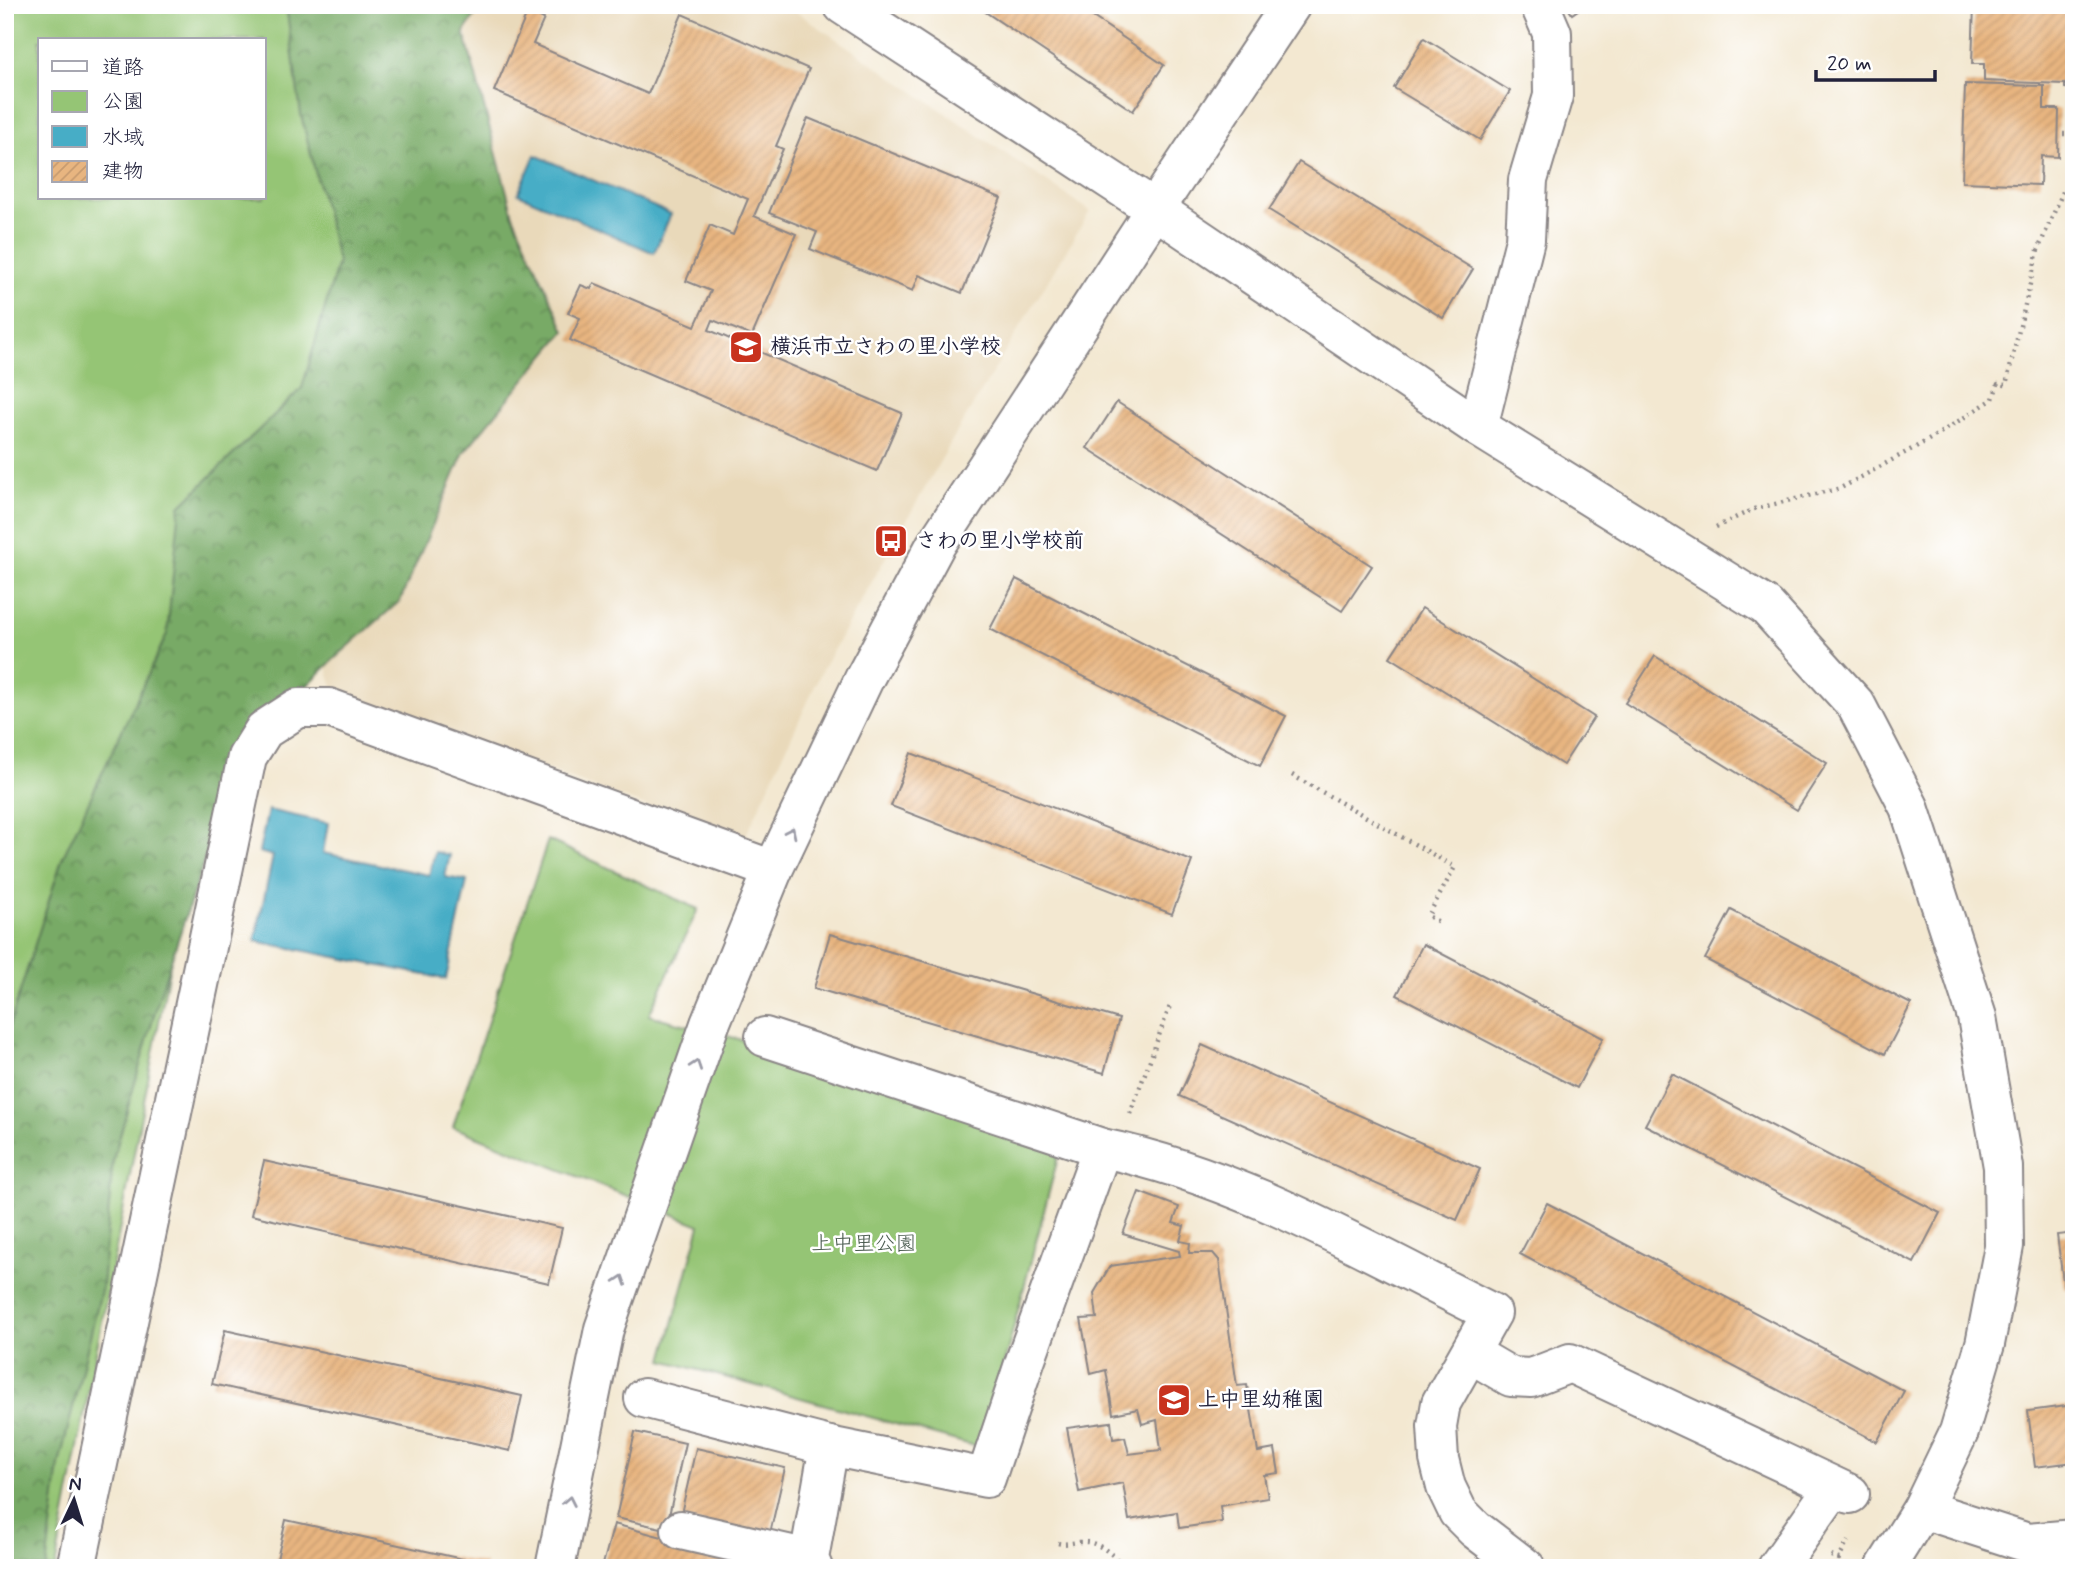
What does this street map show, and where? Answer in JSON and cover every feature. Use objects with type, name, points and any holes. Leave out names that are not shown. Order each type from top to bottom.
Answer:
[{"type":"street","points":[[843,5],[1155,209],[1478,427],[1766,606],[1856,705],[1909,807],[1977,1017],[2003,1167],[2004,1246],[1985,1344],[1959,1432],[1922,1509],[1885,1568]]},
{"type":"street","points":[[555,1568],[604,1329],[710,1024],[773,870],[864,679],[935,546],[1291,5]]},
{"type":"street","points":[[1478,427],[1525,240],[1528,180],[1552,96],[1552,33],[1540,5]]},
{"type":"street","points":[[76,1568],[247,757],[264,730],[298,708],[329,708],[773,870]]},
{"type":"street","points":[[765,1037],[1109,1150],[1143,1156],[1278,1206],[1492,1314],[1441,1404],[1437,1426],[1439,1459],[1446,1488],[1458,1511],[1475,1529],[1526,1568]]},
{"type":"street","points":[[644,1398],[829,1446],[986,1478],[1029,1349],[1109,1150]]},
{"type":"street","points":[[1470,1353],[1511,1377],[1531,1378],[1570,1363],[1842,1491],[1777,1568]]},
{"type":"street","points":[[681,1530],[811,1563],[829,1446]]},
{"type":"street","points":[[1922,1509],[2028,1543],[2074,1539]]},
{"type":"path","points":[[2063,134],[2074,134]]},
{"type":"path","points":[[1716,527],[1754,509],[1842,488],[1932,438],[1993,399],[1998,384],[2006,385],[2038,250],[2074,166]]},
{"type":"path","points":[[1292,775],[1455,867],[1428,916],[1439,922]]},
{"type":"path","points":[[1109,1150],[1171,1003]]},
{"type":"path","points":[[1058,1543],[1066,1545],[1084,1541],[1097,1544],[1125,1568]]},
{"type":"shaded area","name":"横浜市立さわの里小学校","points":[[462,5],[786,5],[1090,211],[955,435],[824,666],[743,842],[334,691],[317,634],[486,158]]},
{"type":"green space","points":[[5,5],[404,5],[403,41],[216,723],[55,1568],[5,1568]]},
{"type":"green space","points":[[286,5],[482,5],[464,32],[513,215],[565,331],[464,452],[400,601],[333,660],[240,752],[161,991],[113,1160],[102,1287],[59,1465],[46,1568],[5,1568],[5,1039],[62,859],[167,634],[180,506],[302,388],[338,262],[301,115]]},
{"type":"green space","name":"上中里公園","points":[[548,840],[698,909],[649,1015],[1066,1127],[982,1448],[663,1360],[700,1225],[453,1127]]},
{"type":"water","points":[[535,155],[671,214],[654,253],[518,194]]},
{"type":"water","points":[[268,810],[328,823],[323,853],[429,875],[435,852],[450,855],[445,877],[467,881],[446,979],[255,941],[273,856],[259,852]]},
{"type":"building","points":[[975,5],[1075,5],[1164,65],[1133,111]]},
{"type":"building","points":[[1566,5],[1585,5],[1572,14]]},
{"type":"building","points":[[1974,5],[2074,5],[2074,89],[2065,88],[2065,84],[1984,81],[1984,64],[1972,64]]},
{"type":"building","points":[[528,11],[544,19],[533,44],[648,94],[682,14],[809,69],[776,146],[783,149],[754,216],[796,234],[752,336],[713,320],[709,330],[902,413],[877,471],[570,340],[580,318],[568,313],[581,285],[591,289],[594,283],[695,326],[711,291],[686,281],[710,225],[733,235],[748,199],[494,91]]},
{"type":"building","points":[[1424,38],[1510,91],[1480,140],[1394,88]]},
{"type":"building","points":[[1965,84],[2044,86],[2044,109],[2059,109],[2058,157],[2041,156],[2040,185],[1962,182]]},
{"type":"building","points":[[808,118],[1001,198],[962,293],[919,275],[913,291],[810,249],[817,232],[769,213]]},
{"type":"building","points":[[1299,162],[1473,269],[1443,318],[1269,210]]},
{"type":"building","points":[[1117,402],[1372,566],[1342,611],[1087,448]]},
{"type":"building","points":[[891,531],[901,535],[891,554],[881,549]]},
{"type":"building","points":[[1016,579],[1286,716],[1260,766],[990,629]]},
{"type":"building","points":[[1422,608],[1594,717],[1563,765],[1390,657]]},
{"type":"building","points":[[1655,656],[1827,763],[1797,810],[1625,703]]},
{"type":"building","points":[[911,753],[1192,861],[1172,914],[891,806]]},
{"type":"building","points":[[1731,910],[1911,1004],[1885,1054],[1705,959]]},
{"type":"building","points":[[830,934],[1119,1019],[1104,1073],[814,988]]},
{"type":"building","points":[[1423,944],[1603,1038],[1577,1088],[1397,995]]},
{"type":"building","points":[[1202,1045],[1480,1169],[1457,1220],[1179,1096]]},
{"type":"building","points":[[1672,1074],[1940,1213],[1914,1263],[1645,1125]]},
{"type":"building","points":[[264,1161],[562,1228],[549,1283],[251,1215]]},
{"type":"building","points":[[1139,1192],[1179,1207],[1173,1223],[1184,1226],[1180,1241],[1190,1243],[1189,1253],[1213,1253],[1219,1260],[1237,1386],[1247,1385],[1258,1452],[1275,1449],[1279,1473],[1264,1475],[1268,1498],[1220,1506],[1222,1522],[1179,1528],[1177,1512],[1129,1520],[1123,1483],[1079,1492],[1067,1428],[1111,1422],[1113,1439],[1125,1437],[1129,1454],[1161,1450],[1157,1420],[1142,1424],[1138,1409],[1113,1414],[1106,1370],[1091,1374],[1081,1319],[1097,1318],[1094,1293],[1110,1266],[1180,1256],[1179,1251],[1123,1234]]},
{"type":"building","points":[[1547,1203],[1904,1391],[1877,1442],[1520,1254]]},
{"type":"building","points":[[2074,1233],[2074,1288],[2064,1289],[2057,1235]]},
{"type":"building","points":[[225,1330],[522,1396],[510,1451],[212,1384]]},
{"type":"building","points":[[2074,1405],[2074,1462],[2035,1467],[2028,1411]]},
{"type":"building","points":[[635,1432],[685,1443],[666,1529],[616,1518]]},
{"type":"building","points":[[696,1448],[785,1468],[769,1538],[680,1518]]},
{"type":"building","points":[[286,1520],[485,1564],[484,1568],[275,1568]]},
{"type":"building","points":[[614,1524],[773,1567],[773,1568],[602,1568]]},
{"type":"place","name":"横浜市立さわの里小学校","points":[[746,347]]},
{"type":"place","name":"さわの里小学校前","points":[[891,541]]},
{"type":"place","name":"上中里幼稚園","points":[[1174,1400]]}]
